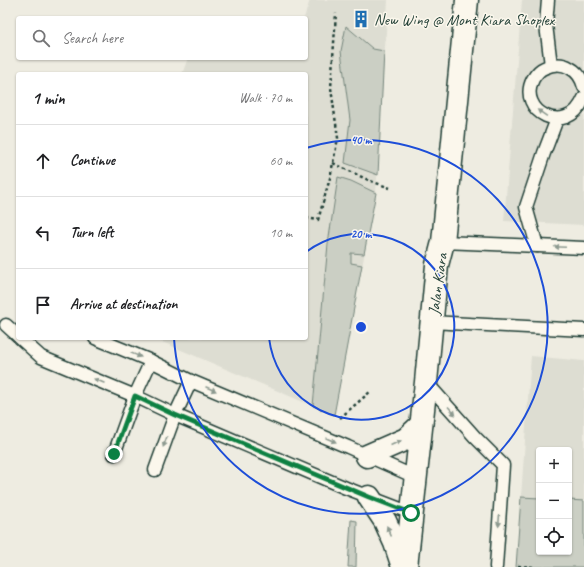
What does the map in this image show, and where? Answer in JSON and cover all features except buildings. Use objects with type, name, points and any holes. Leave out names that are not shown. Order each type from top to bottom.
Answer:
[{"type":"main road","name":"Jalan Kiara","points":[[406,567],[437,265],[443,242],[467,0]]},
{"type":"main road","points":[[367,456],[406,439],[421,425]]},
{"type":"main road","points":[[369,497],[385,521],[395,543],[403,567]]},
{"type":"lane","points":[[548,0],[546,25],[551,65]]},
{"type":"lane","points":[[584,87],[577,72],[560,64],[543,68],[536,74],[531,83],[530,91],[531,100],[535,108],[541,113],[557,119],[574,113],[584,98]]},
{"type":"lane","points":[[537,246],[526,207],[557,119]]},
{"type":"lane","points":[[443,242],[584,248]]},
{"type":"lane","points":[[431,322],[584,330]]},
{"type":"lane","points":[[16,324],[6,325],[16,334]]},
{"type":"lane","points":[[22,340],[41,357],[369,497],[411,513]]},
{"type":"lane","points":[[100,340],[151,361],[191,381],[415,477]]},
{"type":"lane","points":[[114,454],[135,396],[151,361]]},
{"type":"lane","points":[[155,470],[175,415],[191,381]]},
{"type":"lane","points":[[426,382],[475,437],[503,465],[496,567]]},
{"type":"path","points":[[308,218],[318,220],[330,178],[338,138],[331,88],[336,13]]},
{"type":"path","points":[[333,163],[368,180],[390,188]]},
{"type":"path","points":[[339,419],[371,391]]},
{"type":"shaded area","points":[[310,0],[388,0],[376,193],[334,415],[158,340],[308,340],[308,72],[183,72],[187,60],[308,60],[308,16],[305,16]]},
{"type":"shaded area","points":[[522,0],[584,0],[584,225],[504,221]]},
{"type":"shaded area","points":[[346,26],[373,49],[384,51],[378,175],[345,163],[350,120],[341,51]]},
{"type":"shaded area","points":[[338,177],[351,181],[376,193],[364,254],[351,253],[351,263],[362,265],[334,415],[313,406],[328,244]]},
{"type":"shaded area","points":[[531,356],[584,361],[584,567],[516,567]]},
{"type":"shaded area","points":[[521,497],[536,498],[536,555],[572,555],[572,500],[584,501],[584,567],[516,567]]},
{"type":"shaded area","points":[[351,520],[357,521],[356,567],[348,567]]},
{"type":"place","name":"New Wing @ Mont Kiara Shoplex","points":[[361,19]]},
{"type":"route","points":[[114,454],[135,396],[175,415],[369,497],[411,513]]}]
